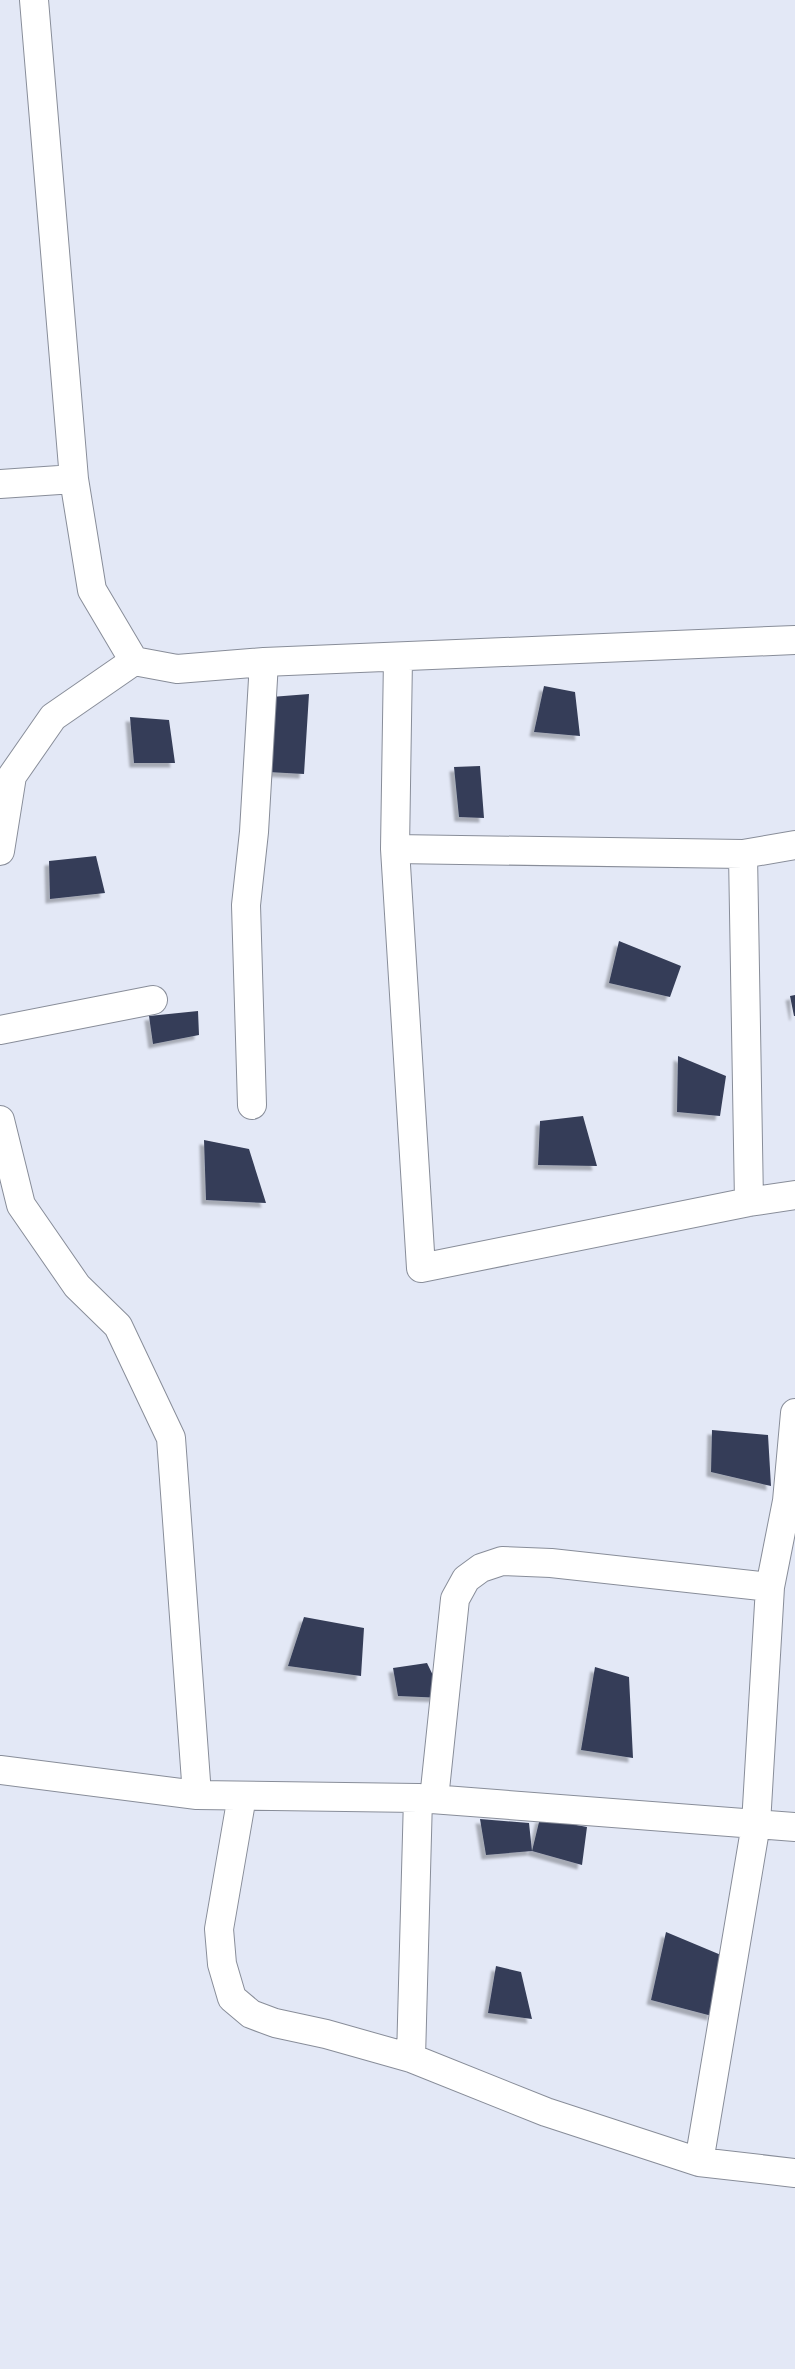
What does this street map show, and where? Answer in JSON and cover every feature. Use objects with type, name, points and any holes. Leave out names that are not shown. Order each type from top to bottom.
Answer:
[{"type":"street","points":[[34,0],[74,479],[92,590],[134,660]]},
{"type":"street","points":[[0,484],[74,479]]},
{"type":"street","points":[[0,850],[12,776],[52,717],[134,660],[177,669],[264,662],[398,658],[795,640]]},
{"type":"street","points":[[398,658],[395,849],[422,1268],[748,1202],[795,1196]]},
{"type":"street","points":[[252,1106],[246,906],[254,832],[264,662]]},
{"type":"street","points":[[395,849],[744,854],[795,845]]},
{"type":"street","points":[[744,854],[748,1202]]},
{"type":"street","points":[[0,1030],[153,1000]]},
{"type":"street","points":[[0,1120],[21,1205],[77,1286],[118,1326],[171,1438],[197,1795]]},
{"type":"street","points":[[699,2162],[756,1824],[770,1587],[791,1501],[795,1413]]},
{"type":"street","points":[[412,2058],[426,1798],[454,1599],[466,1579],[482,1568],[502,1560],[551,1563],[770,1587]]},
{"type":"street","points":[[0,1770],[197,1795],[426,1798],[795,1827]]},
{"type":"street","points":[[242,1796],[219,1929],[222,1964],[232,1998],[251,2014],[275,2023],[326,2034],[412,2058],[546,2112],[699,2162],[795,2173]]},
{"type":"building","points":[[544,686],[575,692],[580,736],[534,732]]},
{"type":"building","points":[[309,694],[304,774],[268,772],[271,697]]},
{"type":"building","points":[[130,717],[169,720],[175,763],[134,763]]},
{"type":"building","points":[[480,766],[484,818],[459,817],[454,767]]},
{"type":"building","points":[[96,856],[105,893],[50,899],[49,861]]},
{"type":"building","points":[[619,941],[681,966],[670,997],[609,983]]},
{"type":"building","points":[[795,995],[795,1016],[794,1016],[790,996]]},
{"type":"building","points":[[198,1011],[199,1035],[153,1044],[149,1016]]},
{"type":"building","points":[[678,1056],[726,1076],[720,1116],[677,1112]]},
{"type":"building","points":[[583,1116],[597,1166],[538,1165],[540,1121]]},
{"type":"building","points":[[204,1140],[249,1149],[266,1203],[206,1200]]},
{"type":"building","points":[[712,1430],[768,1435],[771,1486],[711,1472]]},
{"type":"building","points":[[304,1617],[364,1628],[361,1676],[288,1666]]},
{"type":"building","points":[[427,1663],[444,1698],[398,1696],[393,1668]]},
{"type":"building","points":[[595,1667],[629,1677],[633,1758],[581,1750]]},
{"type":"building","points":[[540,1818],[587,1827],[582,1865],[532,1851]]},
{"type":"building","points":[[480,1819],[529,1823],[532,1851],[486,1855]]},
{"type":"building","points":[[666,1932],[721,1955],[712,2016],[651,2000]]},
{"type":"building","points":[[496,1966],[521,1972],[532,2019],[488,2013]]}]
